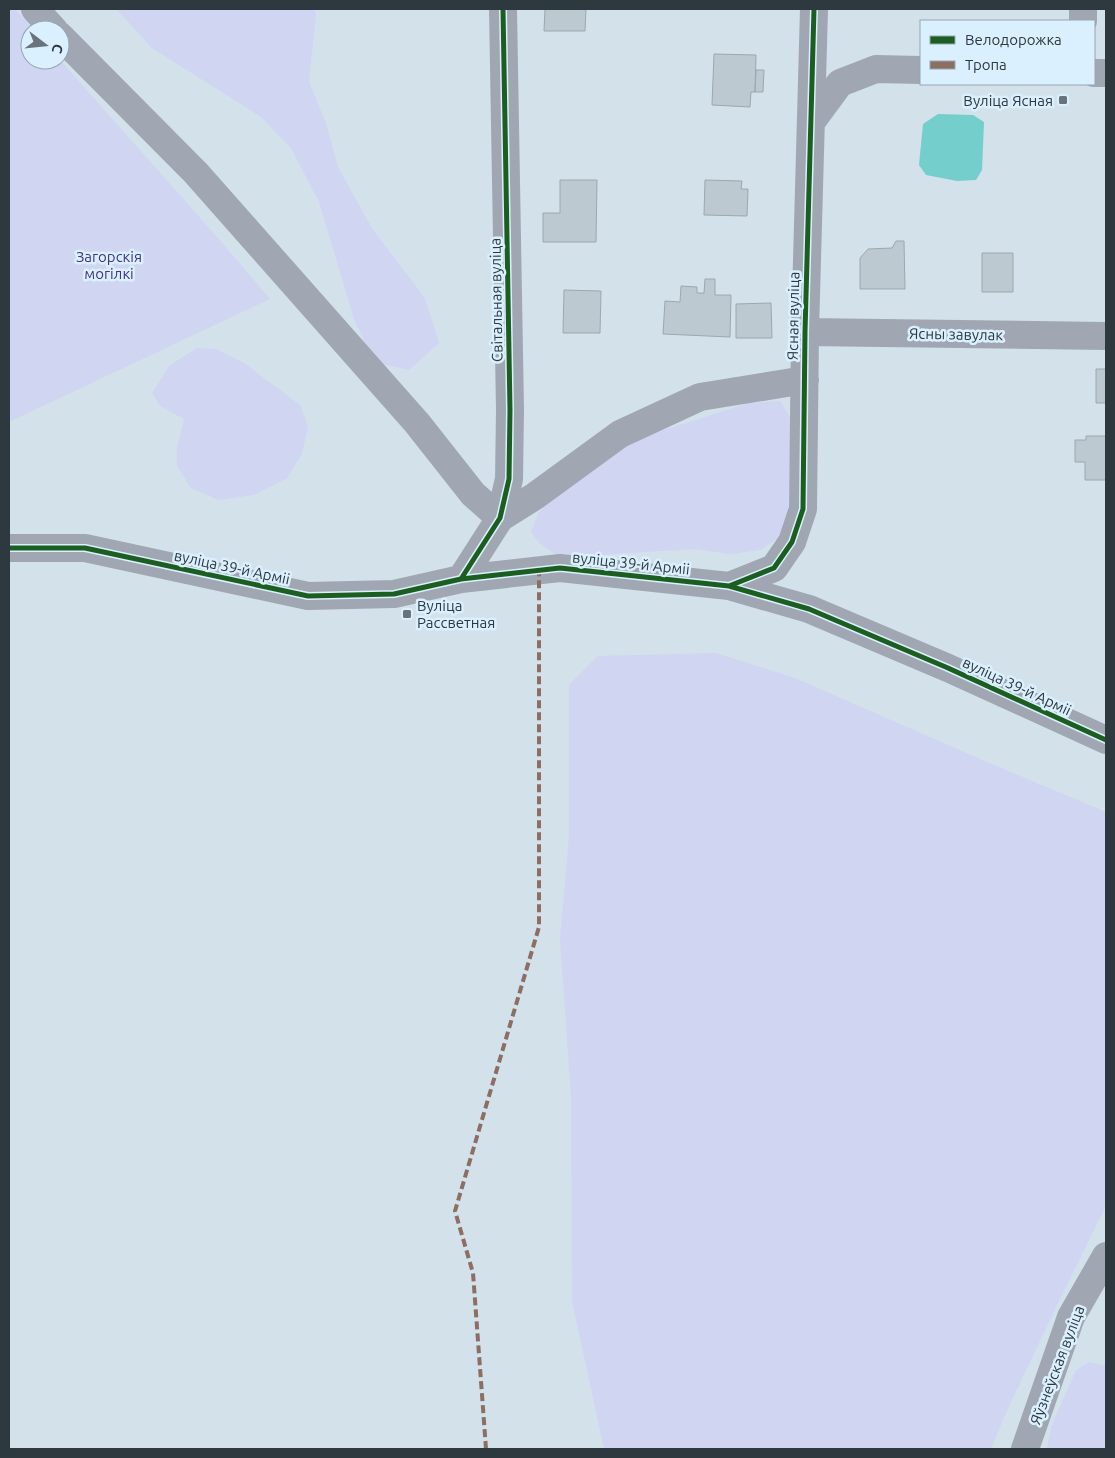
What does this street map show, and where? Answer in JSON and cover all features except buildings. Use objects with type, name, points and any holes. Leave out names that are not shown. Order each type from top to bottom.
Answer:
[{"type":"street","points":[[36,9],[45,20]]},
{"type":"street","name":"Світальная вуліца","points":[[461,579],[500,518],[509,479],[510,410],[504,9]]},
{"type":"street","name":"Ясная вуліца","points":[[729,586],[774,568],[792,542],[803,510],[805,332],[814,9]]},
{"type":"street","points":[[70,46],[196,173],[417,422],[472,494],[500,518],[536,496],[620,434],[700,397],[805,380]]},
{"type":"street","points":[[812,121],[840,83],[876,69],[920,70]]},
{"type":"street","name":"Ясны завулак","points":[[805,332],[1106,336]]},
{"type":"street","name":"вуліца 39-й Арміі","points":[[9,548],[85,548],[308,596],[394,594],[461,579],[560,568],[729,586],[809,609],[948,668],[1106,740]]},
{"type":"street","name":"Яўзнеўская вуліца","points":[[1025,1449],[1071,1318],[1106,1256]]},
{"type":"green space","name":"Загорскія могілкі","points":[[9,9],[15,9],[25,20],[20,20],[20,70],[69,70],[270,299],[9,422]]},
{"type":"green space","points":[[116,9],[314,9],[316,15],[309,82],[326,123],[338,167],[373,230],[425,298],[439,343],[409,370],[374,362],[354,319],[319,202],[291,148],[261,117],[152,48]]},
{"type":"green space","points":[[197,348],[216,349],[244,363],[300,405],[308,426],[302,454],[287,478],[254,495],[218,500],[191,488],[177,466],[177,448],[184,419],[160,406],[152,393],[170,365]]},
{"type":"green space","points":[[780,401],[791,418],[788,520],[780,537],[760,550],[731,554],[695,549],[597,555],[555,554],[540,544],[531,532],[539,512],[572,478],[645,436],[749,403]]},
{"type":"green space","points":[[716,653],[795,678],[1106,812],[1106,1206],[1005,1415],[991,1449],[604,1449],[572,1301],[571,1096],[560,939],[569,836],[569,685],[598,656]]},
{"type":"green space","points":[[1089,1362],[1106,1366],[1106,1449],[1047,1449],[1051,1427],[1076,1370]]},
{"type":"shaded area","points":[[938,114],[973,115],[984,122],[982,170],[976,180],[957,181],[926,175],[919,165],[923,124]]},
{"type":"marked path","points":[[486,1449],[473,1273],[455,1211],[539,927],[539,571]]},
{"type":"cycle path","points":[[461,579],[500,518],[509,479],[510,410],[503,9]]},
{"type":"cycle path","points":[[729,586],[774,568],[792,542],[803,509],[805,332],[814,9]]},
{"type":"cycle path","points":[[9,548],[85,548],[308,596],[394,594],[461,579],[560,568],[729,586],[809,609],[948,668],[1106,740]]},
{"type":"place","name":"Вуліца Ясная","points":[[1063,100]]},
{"type":"place","name":"Вуліца Рассветная","points":[[407,614]]}]
